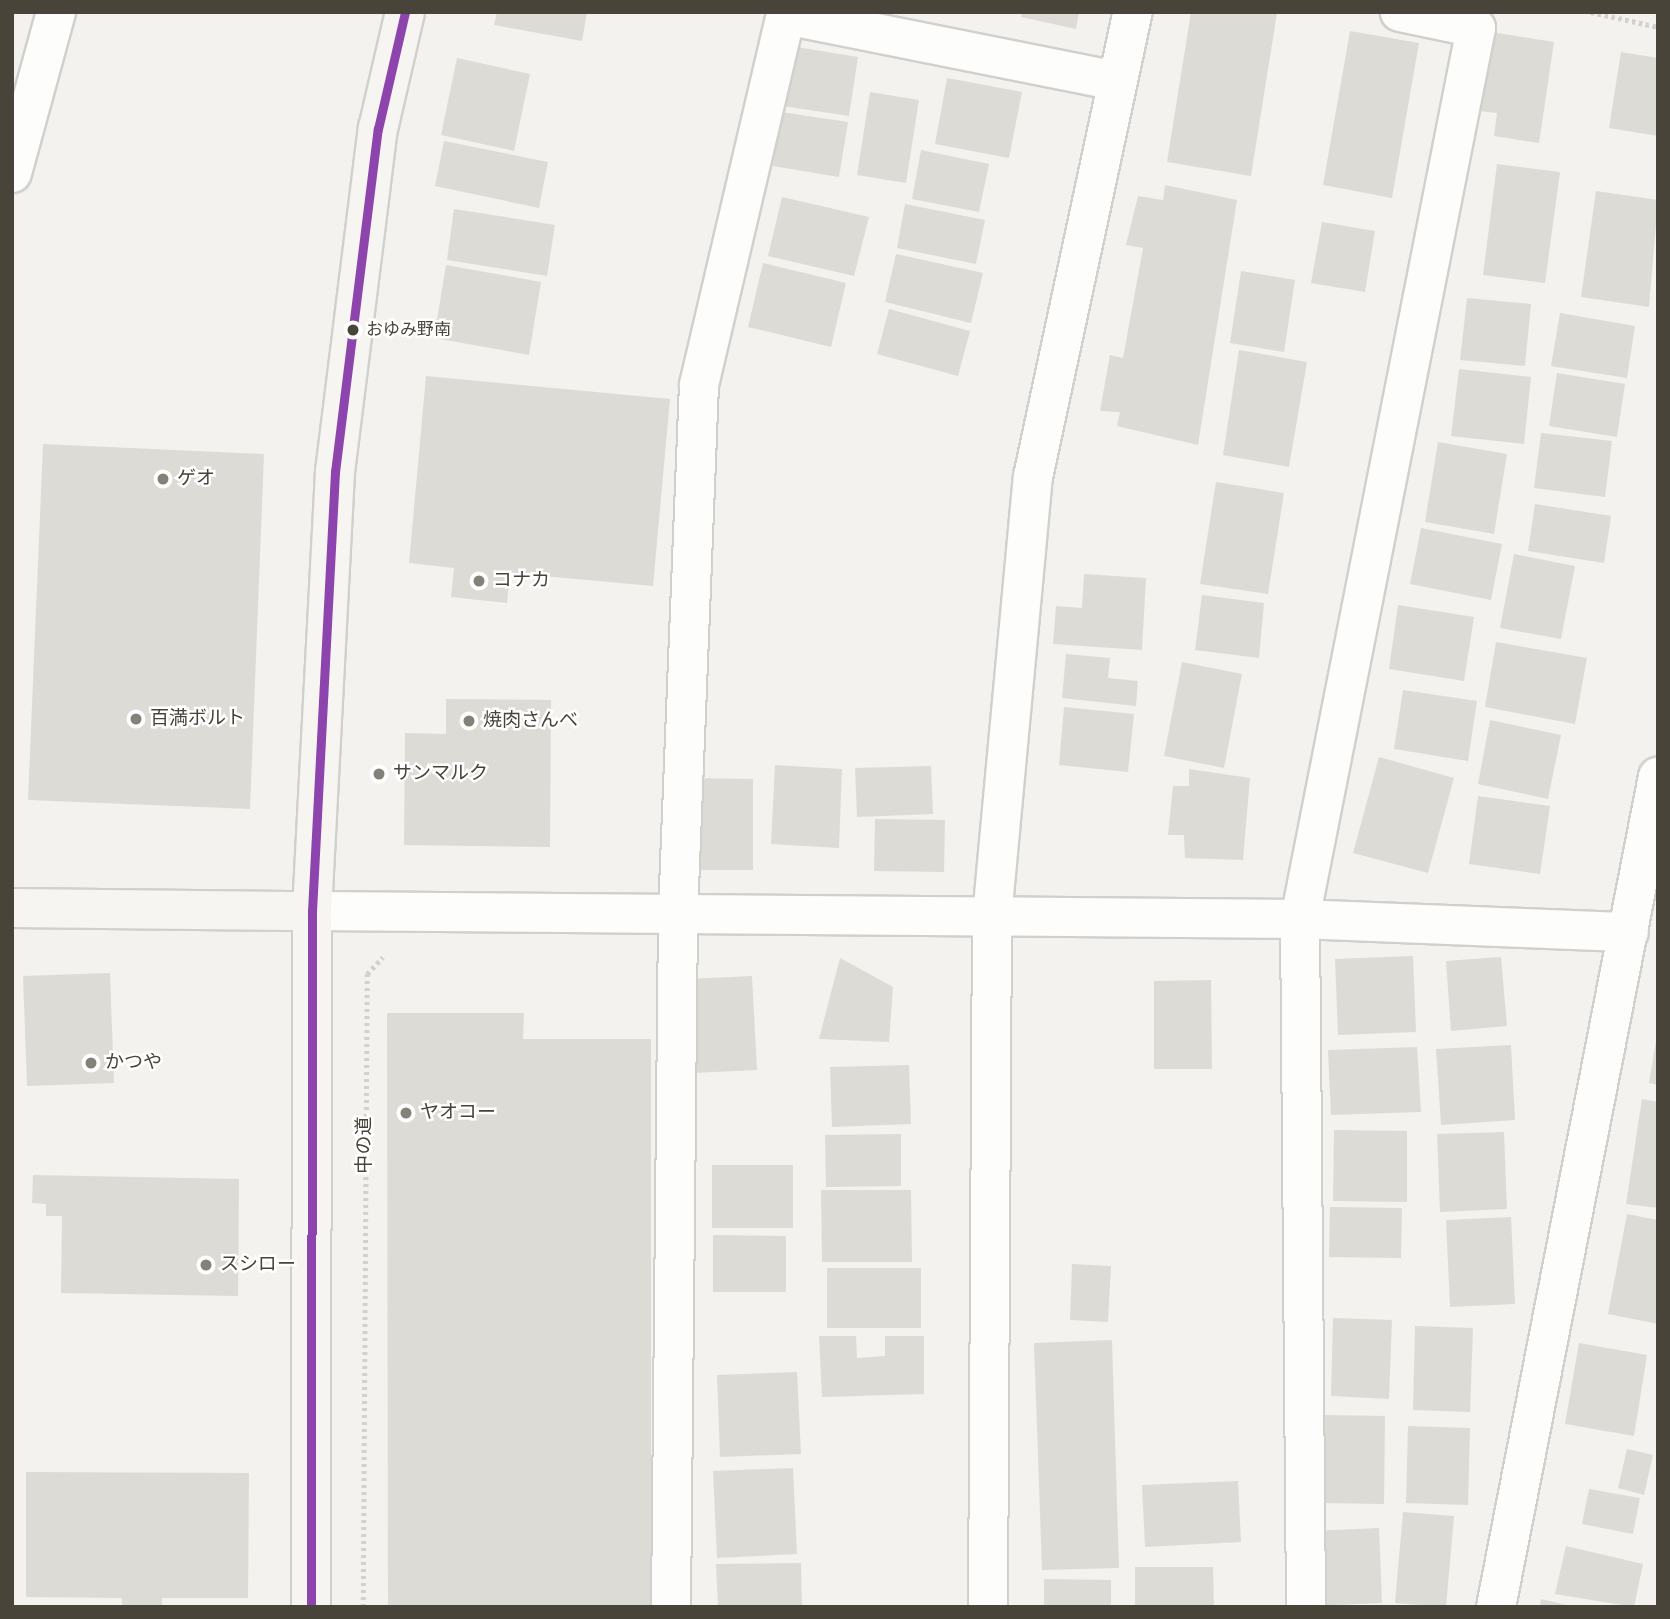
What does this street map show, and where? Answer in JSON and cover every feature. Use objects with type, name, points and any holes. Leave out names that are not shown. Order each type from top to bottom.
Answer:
[{"type":"street","points":[[12,173],[56,12]]},
{"type":"street","points":[[311,1607],[312,911],[335,472],[378,129],[405,12]]},
{"type":"street","points":[[988,1607],[992,917],[1033,477],[1116,81],[1133,12]]},
{"type":"street","points":[[1306,1607],[1300,919],[1476,29],[1400,12]]},
{"type":"street","points":[[671,1607],[678,914],[699,384],[786,15],[1116,81]]},
{"type":"street","points":[[1496,1607],[1658,777]]},
{"type":"street","points":[[12,908],[1300,919],[1629,932]]},
{"type":"path","points":[[1591,12],[1658,27]]},
{"type":"path","name":"中の道","points":[[363,1607],[367,974],[393,948]]},
{"type":"building","points":[[497,12],[587,12],[582,41],[494,25]]},
{"type":"building","points":[[1022,12],[1079,12],[1076,29],[1021,17]]},
{"type":"building","points":[[1191,12],[1277,13],[1251,176],[1167,162]]},
{"type":"building","points":[[1350,31],[1419,43],[1392,198],[1323,185]]},
{"type":"building","points":[[1491,32],[1554,42],[1539,143],[1494,136],[1497,113],[1479,111]]},
{"type":"building","points":[[790,46],[858,57],[849,116],[782,106]]},
{"type":"building","points":[[1621,52],[1658,58],[1658,136],[1609,128]]},
{"type":"building","points":[[457,58],[530,74],[514,151],[441,135]]},
{"type":"building","points":[[947,78],[1022,92],[1009,158],[935,144]]},
{"type":"building","points":[[870,92],[919,100],[906,183],[857,175]]},
{"type":"building","points":[[781,112],[848,122],[839,177],[773,166]]},
{"type":"building","points":[[444,141],[548,162],[539,208],[435,186]]},
{"type":"building","points":[[921,150],[989,164],[979,212],[912,199]]},
{"type":"building","points":[[1497,164],[1560,172],[1545,283],[1483,275]]},
{"type":"building","points":[[1165,185],[1237,200],[1198,445],[1117,426],[1120,412],[1100,411],[1110,355],[1123,358],[1143,248],[1126,245],[1138,196],[1163,200]]},
{"type":"building","points":[[1596,191],[1658,200],[1649,307],[1581,297]]},
{"type":"building","points":[[782,197],[869,217],[854,276],[768,256]]},
{"type":"building","points":[[905,204],[985,220],[976,264],[897,248]]},
{"type":"building","points":[[454,209],[555,225],[547,276],[447,260]]},
{"type":"building","points":[[1322,222],[1375,231],[1365,292],[1311,283]]},
{"type":"building","points":[[896,254],[983,273],[971,323],[885,302]]},
{"type":"building","points":[[763,263],[846,283],[831,347],[748,327]]},
{"type":"building","points":[[446,265],[541,282],[529,355],[434,338]]},
{"type":"building","points":[[1241,271],[1295,280],[1284,352],[1230,343]]},
{"type":"building","points":[[1467,298],[1531,304],[1525,366],[1460,360]]},
{"type":"building","points":[[889,309],[970,331],[958,376],[877,354]]},
{"type":"building","points":[[1560,313],[1635,326],[1627,378],[1551,366]]},
{"type":"building","points":[[1239,350],[1307,362],[1289,467],[1223,455]]},
{"type":"building","points":[[1459,369],[1531,377],[1524,444],[1451,436]]},
{"type":"building","points":[[1557,373],[1625,384],[1617,437],[1549,426]]},
{"type":"building","points":[[426,376],[670,399],[653,586],[510,573],[507,603],[451,597],[454,568],[409,563]]},
{"type":"building","points":[[1541,433],[1612,441],[1605,497],[1534,488]]},
{"type":"building","points":[[1438,442],[1507,454],[1494,534],[1425,522]]},
{"type":"building","points":[[43,444],[264,454],[250,809],[28,800]]},
{"type":"building","points":[[1216,482],[1284,493],[1268,594],[1200,584]]},
{"type":"building","points":[[1535,504],[1611,516],[1604,563],[1528,551]]},
{"type":"building","points":[[1421,528],[1502,544],[1491,600],[1410,584]]},
{"type":"building","points":[[1514,554],[1575,566],[1561,639],[1500,628]]},
{"type":"building","points":[[1084,574],[1146,578],[1142,650],[1053,644],[1056,606],[1082,608]]},
{"type":"building","points":[[1202,595],[1264,603],[1259,658],[1195,650]]},
{"type":"building","points":[[1398,605],[1474,617],[1464,681],[1389,669]]},
{"type":"building","points":[[1496,642],[1587,658],[1575,724],[1485,707]]},
{"type":"building","points":[[1066,654],[1110,658],[1108,678],[1138,681],[1136,706],[1062,698]]},
{"type":"building","points":[[1182,662],[1242,674],[1224,768],[1164,756]]},
{"type":"building","points":[[1403,690],[1477,701],[1468,761],[1394,749]]},
{"type":"building","points":[[446,699],[551,700],[550,847],[404,845],[405,733],[446,734]]},
{"type":"building","points":[[1064,707],[1134,714],[1128,772],[1059,765]]},
{"type":"building","points":[[1490,720],[1561,735],[1548,799],[1478,784]]},
{"type":"building","points":[[1379,757],[1454,778],[1428,873],[1353,853]]},
{"type":"building","points":[[775,765],[842,769],[839,848],[771,844]]},
{"type":"building","points":[[931,766],[933,814],[857,817],[855,768]]},
{"type":"building","points":[[1189,769],[1250,778],[1243,860],[1185,858],[1184,835],[1168,835],[1173,786],[1189,786]]},
{"type":"building","points":[[696,778],[753,779],[753,870],[696,870]]},
{"type":"building","points":[[1478,796],[1550,806],[1540,874],[1469,864]]},
{"type":"building","points":[[875,819],[945,820],[944,872],[874,871]]},
{"type":"building","points":[[1413,956],[1416,1032],[1338,1035],[1335,959]]},
{"type":"building","points":[[1501,957],[1507,1026],[1451,1031],[1446,961]]},
{"type":"building","points":[[840,958],[893,987],[889,1042],[819,1039]]},
{"type":"building","points":[[110,973],[114,1083],[27,1086],[23,976]]},
{"type":"building","points":[[752,976],[757,1070],[693,1073],[688,979]]},
{"type":"building","points":[[1211,980],[1212,1069],[1154,1069],[1154,981]]},
{"type":"building","points":[[387,1013],[524,1013],[523,1039],[651,1039],[651,1607],[388,1606]]},
{"type":"building","points":[[1658,1029],[1658,1085],[1649,1083]]},
{"type":"building","points":[[1511,1045],[1515,1120],[1441,1125],[1436,1049]]},
{"type":"building","points":[[1417,1047],[1421,1112],[1331,1115],[1328,1050]]},
{"type":"building","points":[[909,1065],[911,1124],[832,1127],[830,1067]]},
{"type":"building","points":[[1642,1099],[1658,1102],[1658,1208],[1626,1204]]},
{"type":"building","points":[[1334,1130],[1407,1131],[1407,1202],[1333,1201]]},
{"type":"building","points":[[1504,1132],[1507,1209],[1440,1212],[1437,1134]]},
{"type":"building","points":[[901,1134],[901,1186],[826,1187],[825,1135]]},
{"type":"building","points":[[712,1165],[793,1165],[793,1228],[712,1228]]},
{"type":"building","points":[[33,1175],[239,1179],[238,1296],[61,1293],[62,1216],[46,1216],[46,1204],[32,1203]]},
{"type":"building","points":[[821,1190],[911,1190],[912,1262],[822,1262]]},
{"type":"building","points":[[1330,1207],[1402,1208],[1401,1258],[1329,1257]]},
{"type":"building","points":[[1627,1214],[1658,1220],[1658,1324],[1608,1314]]},
{"type":"building","points":[[1511,1217],[1515,1304],[1450,1307],[1446,1220]]},
{"type":"building","points":[[713,1235],[786,1236],[786,1292],[713,1292]]},
{"type":"building","points":[[1072,1264],[1111,1266],[1108,1322],[1070,1320]]},
{"type":"building","points":[[827,1268],[921,1268],[921,1328],[827,1328]]},
{"type":"building","points":[[1333,1318],[1392,1320],[1389,1399],[1331,1396]]},
{"type":"building","points":[[1415,1326],[1473,1328],[1470,1412],[1413,1410]]},
{"type":"building","points":[[819,1336],[856,1336],[857,1358],[885,1356],[885,1336],[924,1336],[924,1394],[822,1397]]},
{"type":"building","points":[[1112,1340],[1119,1568],[1042,1570],[1034,1343]]},
{"type":"building","points":[[1579,1343],[1647,1355],[1634,1436],[1565,1424]]},
{"type":"building","points":[[797,1372],[801,1454],[720,1457],[717,1375]]},
{"type":"building","points":[[1322,1415],[1385,1416],[1384,1504],[1321,1503]]},
{"type":"building","points":[[1408,1426],[1470,1428],[1468,1505],[1406,1503]]},
{"type":"building","points":[[1627,1449],[1653,1455],[1644,1495],[1618,1488]]},
{"type":"building","points":[[793,1468],[797,1554],[717,1558],[713,1471]]},
{"type":"building","points":[[26,1472],[249,1473],[248,1598],[162,1598],[162,1607],[122,1607],[122,1598],[26,1597]]},
{"type":"building","points":[[1238,1481],[1241,1542],[1145,1547],[1142,1485]]},
{"type":"building","points":[[1589,1489],[1640,1498],[1633,1534],[1582,1524]]},
{"type":"building","points":[[1403,1512],[1454,1516],[1446,1607],[1395,1603]]},
{"type":"building","points":[[1379,1528],[1382,1603],[1314,1606],[1311,1531]]},
{"type":"building","points":[[1566,1546],[1643,1564],[1634,1607],[1555,1594]]},
{"type":"building","points":[[801,1563],[802,1607],[718,1607],[716,1564]]},
{"type":"building","points":[[1135,1567],[1213,1567],[1214,1607],[1135,1607]]},
{"type":"building","points":[[1044,1579],[1111,1580],[1111,1607],[1044,1607]]},
{"type":"building","points":[[1541,1599],[1571,1606],[1571,1607],[1540,1607]]},
{"type":"transit line","points":[[311,1607],[312,911],[335,472],[378,129],[405,12]]},
{"type":"place","name":"おゆみ野南","points":[[353,330]]},
{"type":"place","name":"ゲオ","points":[[163,479]]},
{"type":"place","name":"コナカ","points":[[479,581]]},
{"type":"place","name":"百満ボルト","points":[[136,719]]},
{"type":"place","name":"焼肉さんべ","points":[[469,721]]},
{"type":"place","name":"サンマルク","points":[[379,774]]},
{"type":"place","name":"かつや","points":[[91,1063]]},
{"type":"place","name":"ヤオコー","points":[[406,1113]]},
{"type":"place","name":"スシロー","points":[[206,1265]]}]
